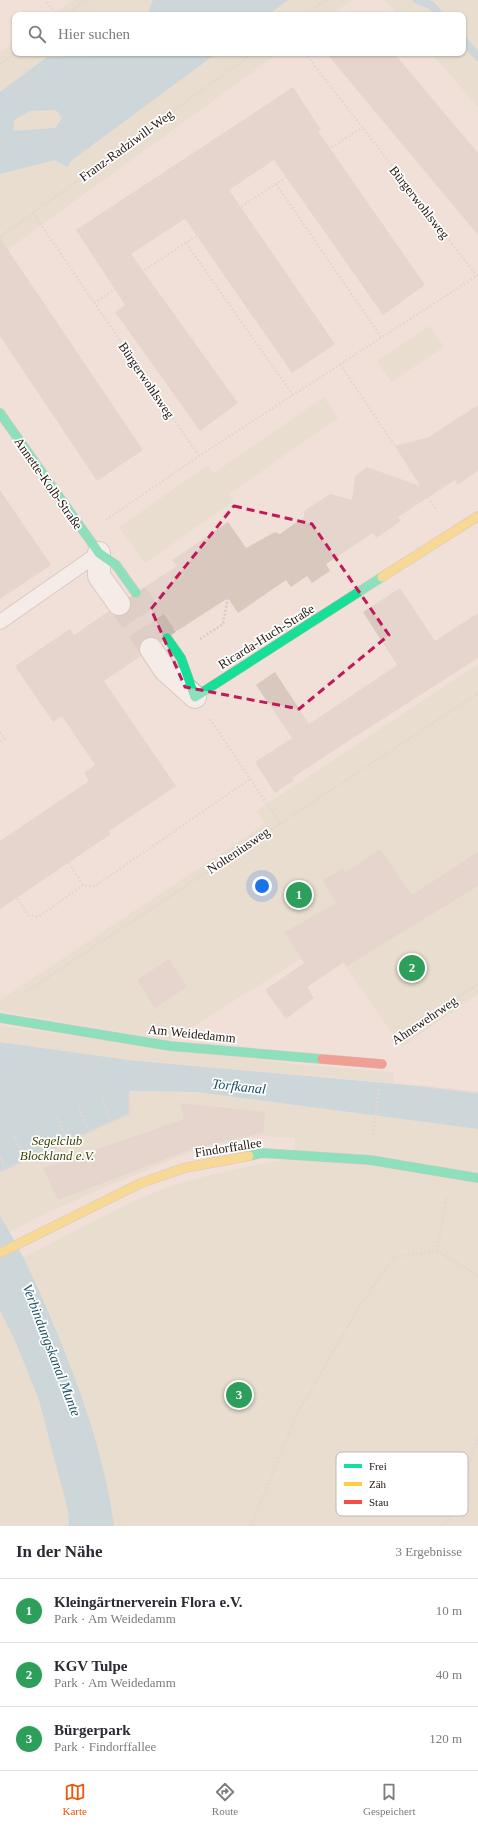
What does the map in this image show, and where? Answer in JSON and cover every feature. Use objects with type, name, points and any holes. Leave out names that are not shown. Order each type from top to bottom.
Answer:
[{"type":"street","name":"Annette-Kolb-Straße","points":[[0,413],[98,553]]},
{"type":"street","name":"Ricarda-Huch-Straße","points":[[195,697],[478,516]]},
{"type":"street","points":[[98,553],[99,576],[128,599]]},
{"type":"street","points":[[159,644],[165,670],[195,697]]},
{"type":"street","points":[[159,644],[178,654],[181,658],[195,697]]},
{"type":"street","name":"Am Weidedamm","points":[[0,1018],[170,1046],[382,1064]]},
{"type":"street","name":"Findorffallee","points":[[0,1253],[141,1183],[184,1168],[248,1156],[269,1154],[370,1160],[478,1178]]},
{"type":"lane","points":[[0,622],[98,553]]},
{"type":"path","points":[[70,12],[86,0]]},
{"type":"path","points":[[309,12],[326,0]]},
{"type":"path","points":[[48,2],[55,12]]},
{"type":"path","points":[[0,64],[12,55]]},
{"type":"path","name":"Franz-Radziwill-Weg","points":[[0,237],[249,56]]},
{"type":"path","name":"Bürgerwohlsweg","points":[[85,534],[199,456],[381,337],[478,276],[307,56]]},
{"type":"path","points":[[94,303],[363,127]]},
{"type":"path","points":[[276,184],[381,337]]},
{"type":"path","name":"Bürgerwohlsweg","points":[[33,213],[199,456]]},
{"type":"path","points":[[186,243],[292,395]]},
{"type":"path","points":[[340,364],[396,448]]},
{"type":"path","points":[[178,654],[223,624],[228,597]]},
{"type":"path","name":"Nolteniusweg","points":[[18,998],[478,693]]},
{"type":"path","points":[[195,697],[280,823]]},
{"type":"path","points":[[0,732],[4,739],[0,742]]},
{"type":"path","points":[[17,898],[28,915],[38,917],[84,885],[95,886],[250,779]]},
{"type":"path","points":[[69,863],[84,885]]},
{"type":"path","name":"Ahnewehrweg","points":[[382,1064],[388,1044],[478,984]]},
{"type":"path","points":[[420,1086],[478,1093]]},
{"type":"path","points":[[373,1132],[379,1088]]},
{"type":"path","points":[[0,1172],[129,1114],[129,1091]]},
{"type":"path","points":[[102,1099],[111,1122]]},
{"type":"path","points":[[79,1108],[90,1131]]},
{"type":"path","points":[[56,1118],[68,1141]]},
{"type":"path","points":[[36,1127],[47,1150]]},
{"type":"path","points":[[14,1136],[26,1159]]},
{"type":"path","points":[[0,1158],[5,1169]]},
{"type":"path","points":[[437,1251],[452,1173]]},
{"type":"path","points":[[251,1526],[297,1414],[360,1304],[394,1256],[437,1251],[478,1276]]},
{"type":"path","points":[[468,1467],[478,1436]]},
{"type":"path","points":[[443,1526],[451,1516]]},
{"type":"highlighted area","points":[[234,506],[312,524],[389,635],[299,709],[185,687],[151,609]]},
{"type":"green space","points":[[72,0],[352,0],[335,12],[56,12]]},
{"type":"green space","points":[[385,0],[478,0],[478,107],[434,56],[466,56],[466,12],[395,12]]},
{"type":"green space","points":[[12,43],[12,56],[275,56],[0,255],[0,52]]},
{"type":"green space","points":[[430,326],[444,347],[391,382],[377,361]]},
{"type":"green space","points":[[324,397],[338,418],[229,494],[234,501],[145,563],[119,527],[208,465],[214,473]]},
{"type":"green space","points":[[478,664],[478,994],[402,1047],[328,942],[170,1041],[0,1011],[0,1000],[265,824],[256,811]]},
{"type":"green space","points":[[0,1026],[303,1065],[394,1072],[394,1083],[128,1060],[0,1042]]},
{"type":"green space","name":"Segelclub Blockland e.V.","points":[[0,1090],[196,1092],[478,1129],[478,1526],[0,1526],[0,1265],[17,1256],[26,1256],[111,1212],[163,1189],[244,1167],[293,1158],[295,1138],[261,1136],[193,1151],[47,1213],[0,1237]]},
{"type":"water","points":[[153,0],[288,0],[272,12],[148,12]]},
{"type":"water","points":[[213,56],[72,160],[67,167],[55,160],[0,174],[0,92],[47,57]],"holes":[[[56,110],[62,118],[55,128],[13,131],[14,120],[30,111]]]},
{"type":"water","name":"Torfkanal","points":[[0,1042],[128,1060],[420,1086],[478,1093],[478,1129],[196,1092],[130,1091],[129,1114],[0,1172]]},
{"type":"water","name":"Verbindungskanal Munte","points":[[0,1216],[34,1281],[80,1391],[106,1480],[114,1526],[69,1526],[68,1511],[39,1400],[14,1338],[0,1310]]},
{"type":"building","points":[[329,56],[397,56],[478,153],[478,235]]},
{"type":"building","points":[[293,87],[321,130],[318,131],[425,285],[383,315],[274,160],[229,190],[335,344],[292,373],[185,219],[131,254],[238,403],[200,431],[115,312],[125,305],[76,230]]},
{"type":"building","points":[[0,238],[143,450],[97,481],[0,336]]},
{"type":"building","points":[[478,405],[478,471],[457,485],[455,480],[398,517],[401,521],[376,538],[373,533],[326,564],[330,571],[312,583],[307,576],[291,587],[286,580],[238,613],[228,598],[177,631],[172,627],[166,626],[160,628],[155,637],[144,639],[140,643],[139,649],[141,656],[104,681],[176,786],[109,831],[111,834],[0,909],[0,841],[89,781],[84,773],[95,765],[62,716],[53,722],[15,666],[70,629],[74,635],[109,611],[114,615],[121,616],[127,614],[131,604],[137,605],[143,603],[147,598],[148,592],[146,586],[177,566],[172,560],[228,522],[246,548],[275,532],[280,534],[304,517],[304,511],[330,494],[352,500],[355,476],[367,467],[420,486],[395,446],[429,437]]},
{"type":"building","points":[[0,490],[51,565],[0,599]]},
{"type":"building","points":[[400,588],[435,641],[478,613],[478,658],[292,778],[294,780],[275,793],[255,762],[292,738],[256,685],[275,672],[309,724],[397,665],[363,612]]},
{"type":"building","points":[[380,849],[412,895],[478,852],[478,886],[347,966],[344,962],[307,987],[314,998],[286,1019],[265,990],[304,963],[285,932],[336,903],[323,880],[343,868],[345,873]]},
{"type":"building","points":[[169,959],[187,987],[155,1008],[137,980]]},
{"type":"building","points":[[180,1103],[265,1112],[263,1133],[192,1149],[58,1200],[43,1168],[184,1119]]},
{"type":"waterway","points":[[417,0],[431,5],[437,12]]},
{"type":"waterway","points":[[466,43],[478,57]]},
{"type":"tunnel","points":[[136,593],[167,638]]},
{"type":"tunnel","points":[[119,604],[151,649]]},
{"type":"traffic: fast","points":[[0,413],[99,553],[116,565],[136,593]]},
{"type":"traffic: fast","points":[[167,638],[181,658],[195,697],[382,577]]},
{"type":"traffic: fast","points":[[0,1018],[170,1046],[322,1059]]},
{"type":"traffic: fast","points":[[249,1156],[262,1153],[370,1160],[478,1178]]},
{"type":"traffic: slow","points":[[382,577],[478,516]]},
{"type":"traffic: slow","points":[[0,1253],[141,1183],[184,1168],[249,1156]]},
{"type":"traffic: jam","points":[[322,1059],[382,1064]]},
{"type":"place","name":"Kleingärtnerverein Flora e.V.","points":[[299,895]]},
{"type":"place","name":"KGV Tulpe","points":[[412,968]]},
{"type":"place","name":"Bürgerpark","points":[[239,1395]]}]
